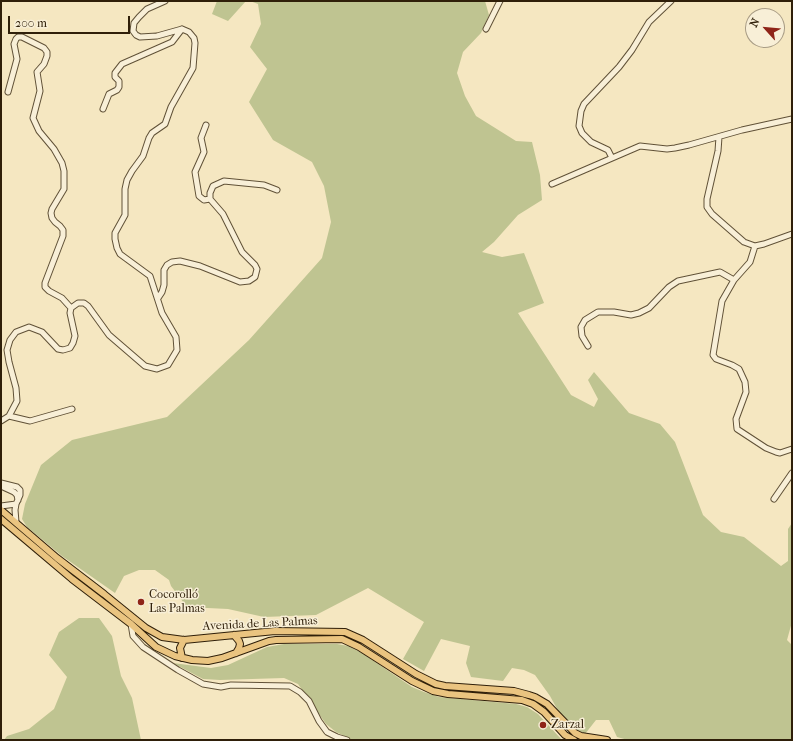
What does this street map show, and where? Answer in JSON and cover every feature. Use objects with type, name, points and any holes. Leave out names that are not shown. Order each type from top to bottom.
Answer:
[{"type":"main road","name":"Avenida de Las Palmas","points":[[1,510],[57,558],[146,628],[162,637],[184,640],[275,632],[345,632],[363,640],[416,674],[436,684],[445,686],[504,690],[529,694],[547,704],[574,732],[581,736],[607,740]]},
{"type":"main road","name":"Avenida de Las Palmas","points":[[1,519],[72,579],[131,624],[156,647],[168,653],[182,658],[208,660],[222,658],[269,641],[342,640],[359,647],[412,681],[432,691],[448,694],[522,700],[533,704],[544,712],[565,734],[574,740]]},
{"type":"main road","points":[[234,635],[239,640],[240,644],[236,653]]},
{"type":"main road","points":[[182,658],[180,648],[184,640]]},
{"type":"street","points":[[1,421],[9,416],[15,406],[17,394],[7,350],[10,340],[16,332],[29,327],[42,332],[58,349],[63,350],[70,348],[75,336],[70,313],[71,308],[78,303],[84,303],[88,306],[109,335],[145,366],[158,369],[168,365],[177,350],[176,337],[162,313],[150,276],[120,254],[116,248],[115,233],[125,215],[125,189],[127,180],[143,156],[152,133],[164,124],[193,68],[195,49],[194,38],[189,32],[182,29],[157,36],[140,37],[133,31],[134,23],[138,16],[147,9],[166,1]]},
{"type":"street","points":[[486,29],[500,1]]},
{"type":"street","points":[[612,158],[608,150],[591,142],[582,132],[579,126],[581,111],[584,104],[619,67],[632,50],[649,22],[670,1]]},
{"type":"street","points":[[103,109],[109,94],[117,90],[119,87],[119,81],[115,76],[115,73],[122,64],[172,42],[182,29]]},
{"type":"street","points":[[8,92],[17,59],[14,44],[16,39],[18,37],[22,37],[44,48],[47,52],[47,56],[44,64],[37,72],[40,88],[33,118],[39,131],[54,149],[62,163],[64,170],[64,189],[51,213],[52,218],[63,230],[63,236],[45,283],[45,287],[62,298],[71,308]]},
{"type":"street","points":[[552,184],[640,146],[671,148],[689,145],[742,130],[792,119]]},
{"type":"street","points":[[206,125],[201,138],[204,152],[195,172],[197,192],[199,196],[204,200],[210,199]]},
{"type":"street","points":[[719,137],[718,151],[707,199],[707,207],[712,214],[737,236],[755,246],[792,234]]},
{"type":"street","points":[[158,298],[164,285],[164,270],[167,265],[172,262],[180,261],[200,266],[240,282],[249,281],[254,277],[257,269],[255,264],[242,252],[222,214],[210,199],[209,195],[213,186],[224,181],[264,185],[277,190]]},
{"type":"street","points":[[755,246],[750,262],[734,280],[722,301],[713,355],[716,359],[739,369],[745,382],[745,396],[736,419],[737,429],[766,448],[776,452],[780,453],[792,449]]},
{"type":"street","points":[[588,346],[582,336],[581,327],[585,320],[598,312],[614,312],[632,315],[639,313],[649,308],[669,287],[678,281],[720,272],[734,280]]},
{"type":"street","points":[[9,416],[30,421],[72,409]]},
{"type":"street","points":[[774,499],[792,473]]},
{"type":"street","points":[[1,484],[16,493],[16,522]]},
{"type":"street","points":[[1,506],[17,502]]},
{"type":"street","points":[[131,624],[133,636],[143,647],[178,670],[203,684],[221,687],[231,685],[290,686],[300,692],[309,701],[319,721],[327,732],[348,740]]},
{"type":"green space","points":[[217,1],[246,1],[228,21],[212,14]]},
{"type":"green space","points":[[250,1],[485,1],[489,15],[481,33],[463,52],[457,73],[465,96],[476,116],[516,141],[532,142],[540,175],[542,200],[518,215],[494,242],[482,252],[502,257],[524,253],[544,303],[518,313],[571,395],[594,407],[598,399],[588,380],[594,372],[629,413],[660,424],[675,442],[703,515],[721,532],[744,537],[781,566],[788,561],[788,529],[792,523],[792,622],[787,640],[792,645],[792,740],[628,740],[617,737],[609,720],[596,720],[585,734],[574,728],[561,716],[550,696],[535,675],[524,670],[512,668],[503,681],[471,677],[466,663],[470,646],[441,639],[424,671],[403,659],[424,622],[368,588],[316,615],[264,617],[228,609],[187,607],[171,586],[169,580],[155,570],[139,570],[124,576],[115,593],[62,556],[27,527],[22,519],[25,504],[41,465],[72,440],[167,417],[249,340],[322,258],[331,222],[324,186],[312,162],[273,140],[249,102],[267,69],[250,47],[261,24],[258,4]]},
{"type":"green space","points":[[79,618],[99,618],[112,636],[121,676],[132,698],[141,740],[4,740],[7,736],[29,729],[54,709],[67,677],[49,655],[59,632]]},
{"type":"green space","points":[[284,644],[337,644],[348,646],[362,653],[412,687],[424,692],[439,697],[516,704],[527,707],[538,714],[562,740],[353,740],[336,732],[326,724],[298,684],[284,678],[220,680],[203,679],[173,663],[211,668],[228,665],[267,647]]},
{"type":"place","name":"Cocorolló Las Palmas","points":[[141,602]]},
{"type":"place","name":"Zarzal","points":[[543,725]]}]
